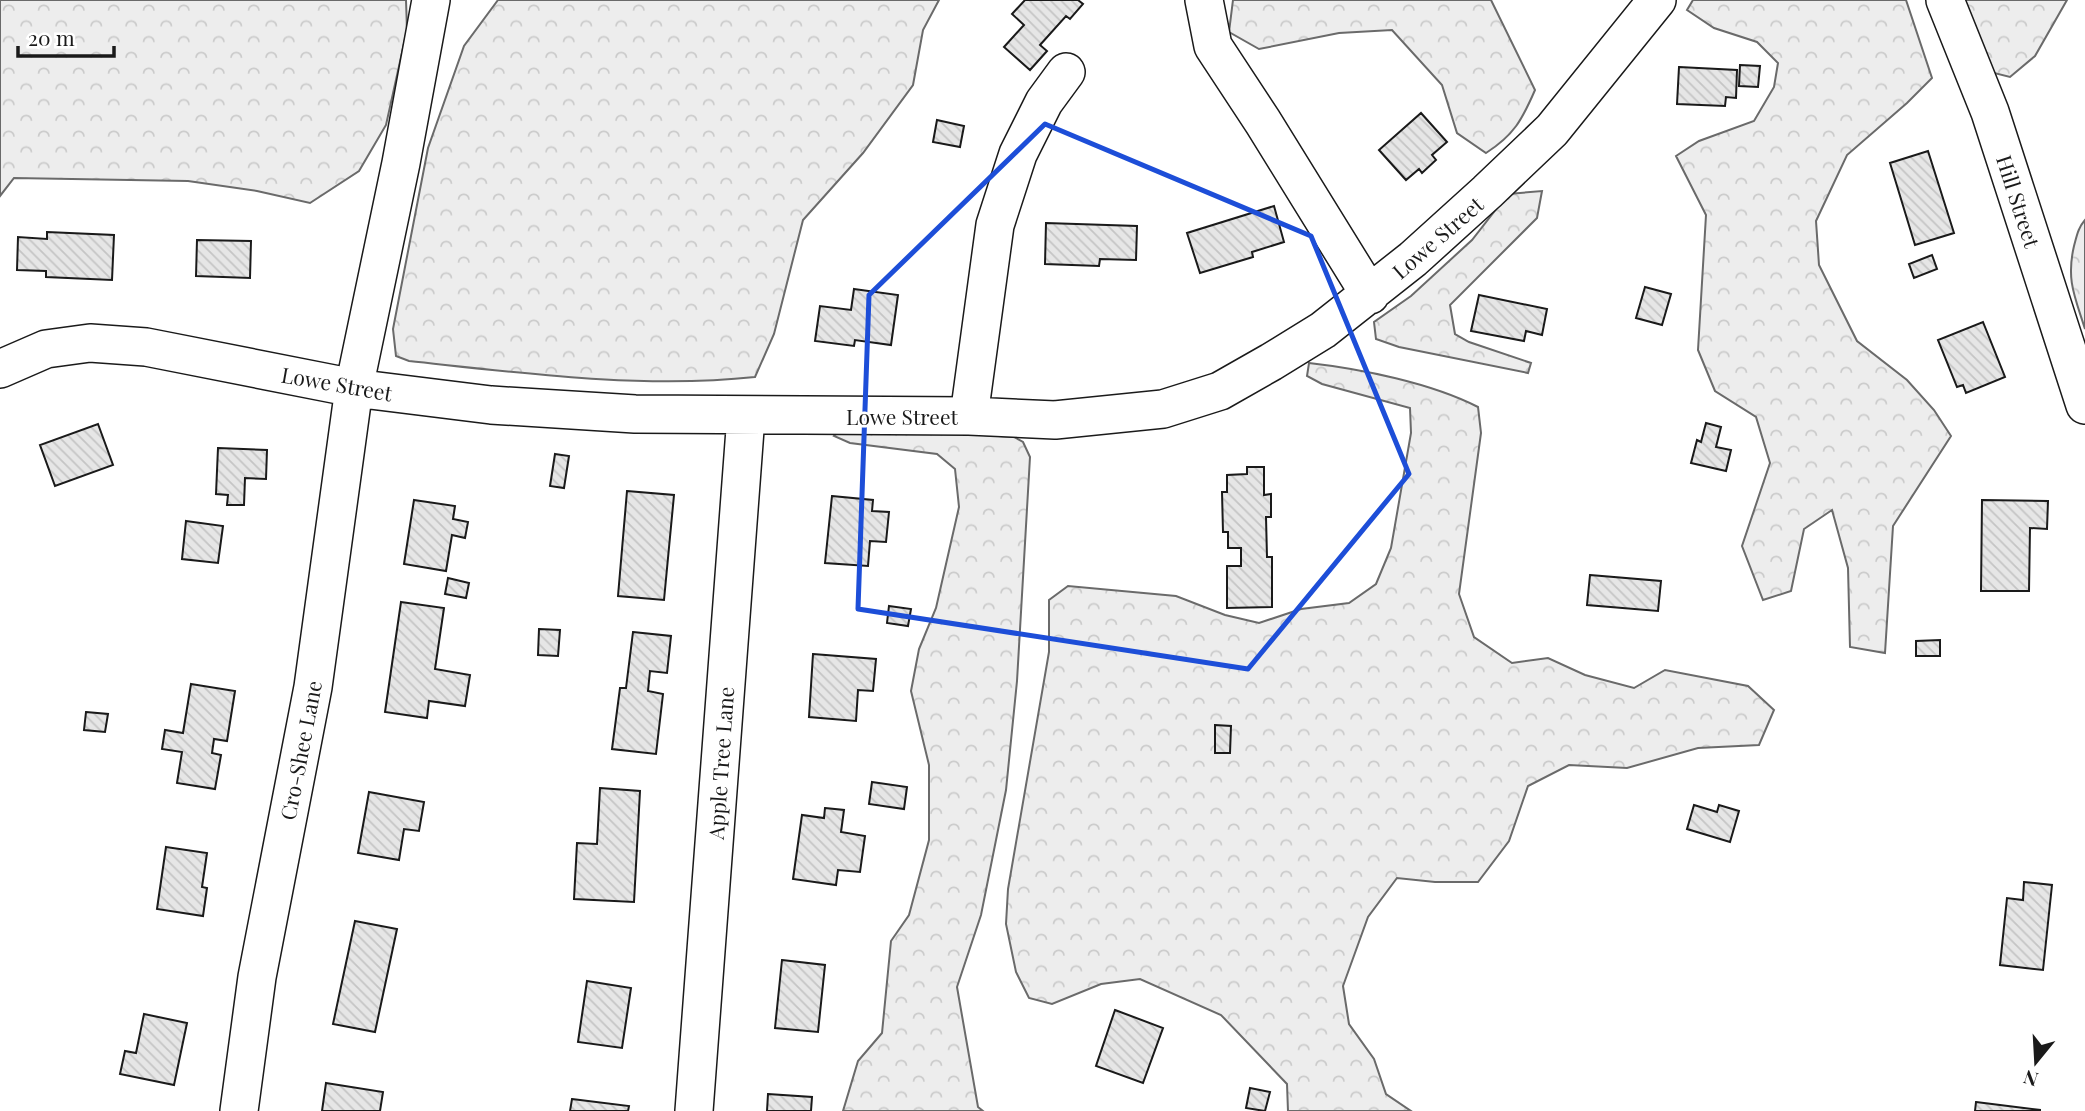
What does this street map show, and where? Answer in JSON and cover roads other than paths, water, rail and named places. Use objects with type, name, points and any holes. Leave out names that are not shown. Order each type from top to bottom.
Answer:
[{"type":"street","name":"Cro-Shee Lane","points":[[239,1111],[257,977],[313,687],[354,388],[401,163],[431,0]]},
{"type":"street","points":[[1204,0],[1213,46],[1370,295]]},
{"type":"street","name":"Lowe Street","points":[[0,369],[46,349],[90,343],[146,347],[354,388],[491,405],[635,414],[969,416],[1055,420],[1163,409],[1220,391],[1323,330],[1370,295],[1439,236],[1537,145],[1657,0]]},
{"type":"street","name":"Hill Street","points":[[1945,0],[1993,121],[2085,405]]},
{"type":"street","points":[[969,416],[995,225],[1018,154],[1044,102],[1066,72]]},
{"type":"street","name":"Apple Tree Lane","points":[[694,1111],[746,416]]}]
